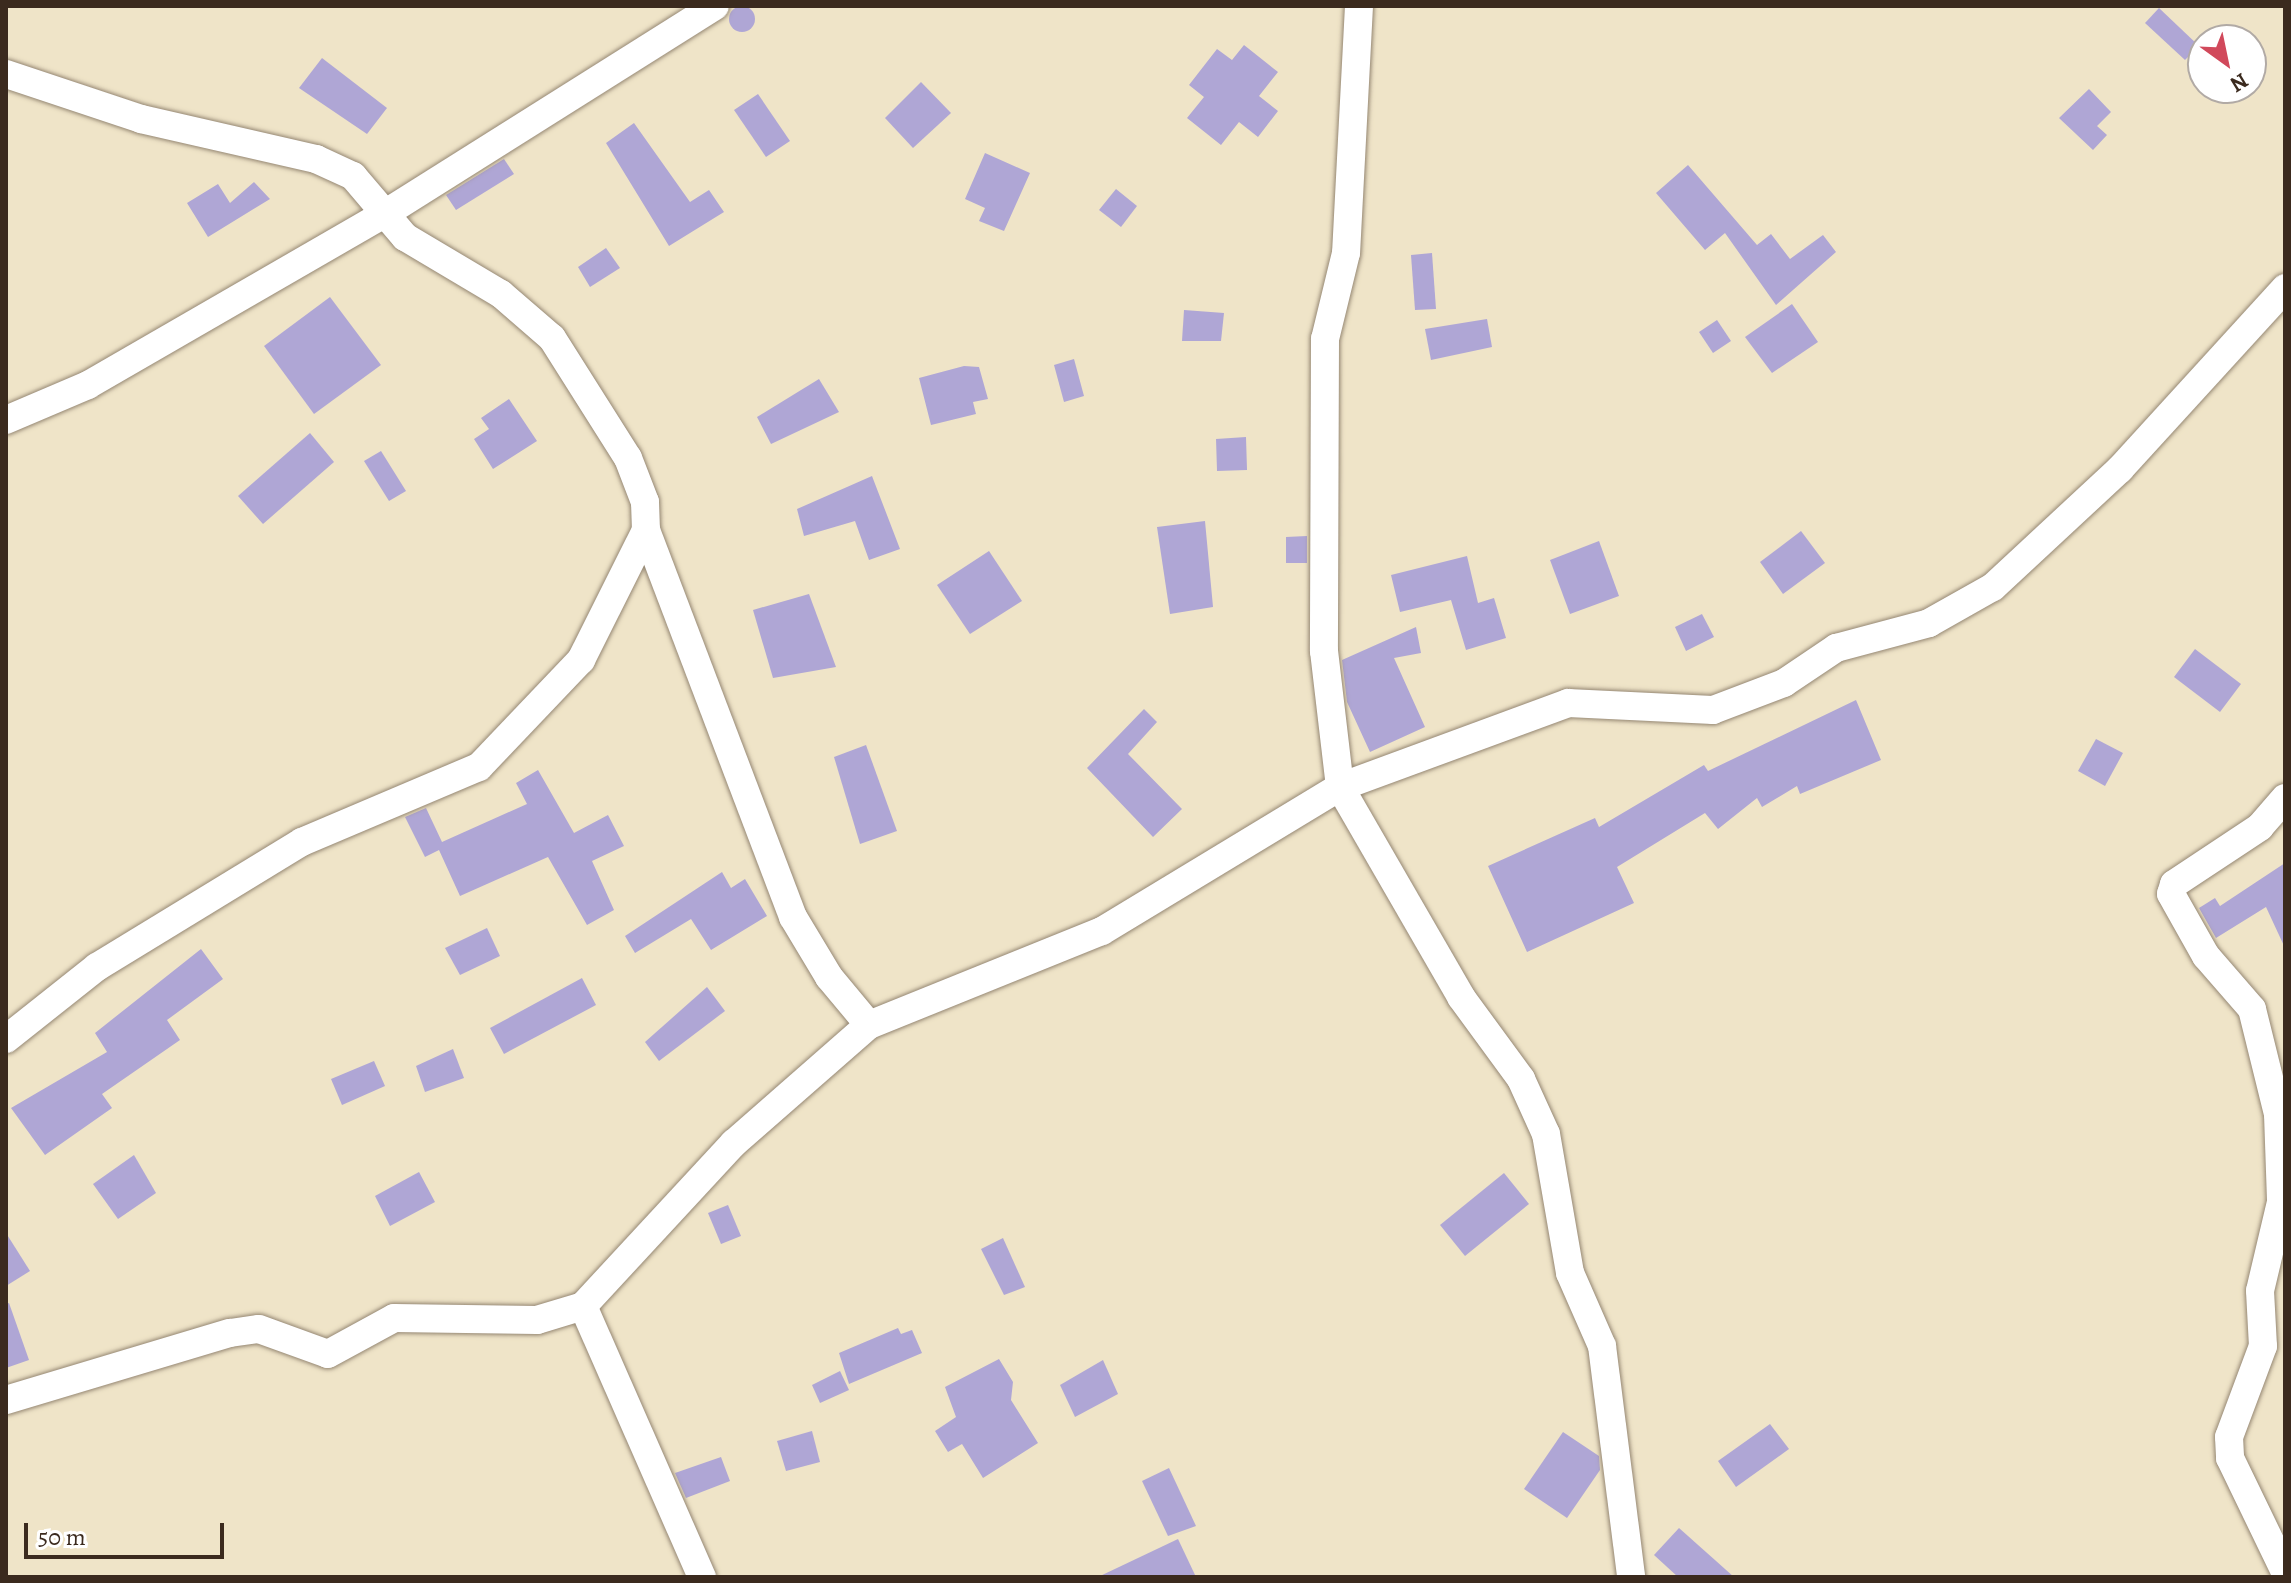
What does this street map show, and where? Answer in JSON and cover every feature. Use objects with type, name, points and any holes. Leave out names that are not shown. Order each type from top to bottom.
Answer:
[{"type":"street","points":[[6,420],[88,385],[383,215],[715,6]]},
{"type":"street","points":[[1359,6],[1346,253],[1325,339],[1324,651],[1340,787],[1461,997],[1521,1079],[1546,1134],[1570,1273],[1602,1346],[1631,1577]]},
{"type":"street","points":[[6,74],[141,119],[316,159],[353,176],[383,215],[405,237],[529,314],[552,338],[628,458],[645,502],[646,530],[793,917],[869,1025]]},
{"type":"street","points":[[6,1400],[230,1333],[259,1329],[328,1354],[394,1318],[537,1320],[583,1306],[734,1143],[869,1025],[1102,931],[1340,787],[1568,703],[1713,710],[1784,683],[1836,648],[1929,623],[2024,564],[2285,288]]},
{"type":"street","points":[[7,1038],[97,967],[302,842],[479,767],[581,660],[646,530]]},
{"type":"street","points":[[2285,798],[2260,827],[2174,884],[2171,894],[2206,956],[2252,1009],[2278,1114],[2281,1202],[2260,1291],[2263,1346],[2229,1437],[2230,1458],[2285,1572]]},
{"type":"street","points":[[583,1306],[702,1577]]},
{"type":"building","points":[[742,6],[751,10],[755,19],[751,28],[742,32],[733,28],[729,19],[733,10]]},
{"type":"building","points":[[2159,8],[2187,35],[2187,58],[2185,60],[2145,23]]},
{"type":"building","points":[[1244,45],[1278,72],[1259,96],[1278,111],[1258,137],[1239,122],[1221,145],[1187,118],[1204,97],[1189,85],[1217,49],[1232,60]]},
{"type":"building","points":[[322,58],[387,108],[367,134],[299,88]]},
{"type":"building","points":[[921,82],[951,113],[913,148],[885,118]]},
{"type":"building","points":[[2089,89],[2111,112],[2097,126],[2107,135],[2093,150],[2059,118]]},
{"type":"building","points":[[758,94],[790,141],[766,157],[734,110]]},
{"type":"building","points":[[634,123],[690,202],[709,190],[724,212],[669,246],[606,143]]},
{"type":"building","points":[[985,153],[1030,173],[1004,231],[979,221],[985,208],[965,199]]},
{"type":"building","points":[[504,159],[514,174],[456,210],[446,195]]},
{"type":"building","points":[[1688,165],[1757,245],[1771,234],[1790,259],[1823,235],[1836,252],[1776,305],[1725,233],[1705,250],[1656,193]]},
{"type":"building","points":[[254,182],[270,199],[208,237],[187,203],[218,184],[230,203]]},
{"type":"building","points":[[1116,189],[1137,206],[1121,227],[1099,210]]},
{"type":"building","points":[[606,248],[620,268],[590,287],[578,267]]},
{"type":"building","points":[[1432,253],[1436,309],[1415,310],[1411,255]]},
{"type":"building","points":[[330,297],[381,365],[314,414],[264,346]]},
{"type":"building","points":[[1792,304],[1818,342],[1772,373],[1745,337]]},
{"type":"building","points":[[1184,310],[1224,313],[1221,341],[1182,341]]},
{"type":"building","points":[[1487,319],[1492,347],[1431,360],[1425,329]]},
{"type":"building","points":[[1717,320],[1731,341],[1713,353],[1699,332]]},
{"type":"building","points":[[1074,359],[1084,396],[1064,402],[1054,365]]},
{"type":"building","points":[[964,366],[979,367],[988,399],[973,402],[976,414],[931,425],[919,378]]},
{"type":"building","points":[[819,379],[839,412],[771,444],[757,417]]},
{"type":"building","points":[[509,399],[537,441],[493,469],[474,439],[489,429],[481,418]]},
{"type":"building","points":[[310,433],[334,462],[263,524],[238,496]]},
{"type":"building","points":[[1246,437],[1247,470],[1217,471],[1216,439]]},
{"type":"building","points":[[381,451],[406,491],[389,501],[364,461]]},
{"type":"building","points":[[872,476],[900,549],[869,560],[855,521],[804,536],[797,509]]},
{"type":"building","points":[[1205,521],[1213,607],[1170,614],[1157,527]]},
{"type":"building","points":[[1801,531],[1825,563],[1783,594],[1760,562]]},
{"type":"building","points":[[1307,536],[1307,563],[1286,563],[1286,537]]},
{"type":"building","points":[[1599,541],[1619,596],[1570,614],[1550,560]]},
{"type":"building","points":[[989,551],[1022,601],[970,634],[937,585]]},
{"type":"building","points":[[1467,556],[1478,603],[1494,598],[1506,638],[1466,650],[1451,600],[1400,612],[1391,575]]},
{"type":"building","points":[[809,594],[836,667],[773,678],[753,610]]},
{"type":"building","points":[[1702,614],[1714,637],[1686,651],[1675,627]]},
{"type":"building","points":[[1416,627],[1421,653],[1394,658],[1425,727],[1370,752],[1347,702],[1342,660]]},
{"type":"building","points":[[2195,649],[2241,684],[2220,712],[2174,677]]},
{"type":"building","points":[[1856,700],[1881,760],[1800,794],[1797,786],[1762,807],[1757,798],[1718,829],[1705,813],[1617,867],[1634,903],[1527,952],[1488,866],[1595,818],[1599,827],[1704,765],[1708,771]]},
{"type":"building","points":[[1144,709],[1157,722],[1128,754],[1182,809],[1153,837],[1087,768]]},
{"type":"building","points":[[2096,739],[2123,753],[2105,786],[2078,771]]},
{"type":"building","points":[[866,745],[897,831],[860,844],[834,757]]},
{"type":"building","points":[[538,770],[574,833],[608,815],[624,846],[592,861],[614,910],[587,925],[548,857],[460,896],[439,850],[425,857],[405,817],[426,808],[442,842],[527,804],[516,783]]},
{"type":"building","points":[[2285,863],[2285,948],[2266,907],[2216,938],[2199,908],[2215,898],[2220,906]]},
{"type":"building","points":[[722,872],[731,888],[745,879],[767,916],[711,950],[691,919],[635,953],[625,936]]},
{"type":"building","points":[[487,928],[500,956],[460,975],[445,948]]},
{"type":"building","points":[[201,949],[223,979],[167,1020],[180,1040],[102,1094],[112,1108],[45,1155],[11,1108],[107,1052],[95,1033]]},
{"type":"building","points":[[582,978],[596,1005],[504,1054],[490,1028]]},
{"type":"building","points":[[707,987],[725,1011],[659,1061],[645,1042]]},
{"type":"building","points":[[453,1049],[464,1078],[425,1092],[416,1066]]},
{"type":"building","points":[[374,1061],[385,1086],[342,1105],[331,1079]]},
{"type":"building","points":[[134,1155],[156,1193],[118,1219],[93,1184]]},
{"type":"building","points":[[419,1172],[435,1202],[390,1226],[375,1196]]},
{"type":"building","points":[[1504,1173],[1529,1204],[1465,1256],[1440,1225]]},
{"type":"building","points":[[728,1205],[741,1236],[721,1244],[708,1213]]},
{"type":"building","points":[[6,1233],[30,1271],[6,1286]]},
{"type":"building","points":[[1003,1238],[1025,1287],[1004,1295],[981,1249]]},
{"type":"building","points":[[9,1303],[29,1360],[6,1368],[6,1304]]},
{"type":"building","points":[[898,1328],[901,1334],[912,1330],[922,1353],[849,1384],[839,1353]]},
{"type":"building","points":[[999,1359],[1013,1382],[1011,1400],[1038,1443],[983,1478],[962,1444],[948,1452],[935,1431],[956,1417],[945,1387]]},
{"type":"building","points":[[1103,1360],[1118,1394],[1075,1417],[1060,1385]]},
{"type":"building","points":[[840,1371],[849,1390],[820,1403],[812,1385]]},
{"type":"building","points":[[1770,1424],[1789,1449],[1736,1487],[1718,1461]]},
{"type":"building","points":[[812,1431],[820,1462],[786,1471],[777,1441]]},
{"type":"building","points":[[1563,1432],[1599,1456],[1600,1470],[1567,1518],[1524,1489]]},
{"type":"building","points":[[721,1457],[730,1481],[686,1498],[675,1473]]},
{"type":"building","points":[[1169,1468],[1196,1526],[1168,1536],[1142,1481]]},
{"type":"building","points":[[1679,1528],[1734,1577],[1678,1577],[1654,1555]]},
{"type":"building","points":[[1178,1539],[1196,1577],[1098,1577]]}]
